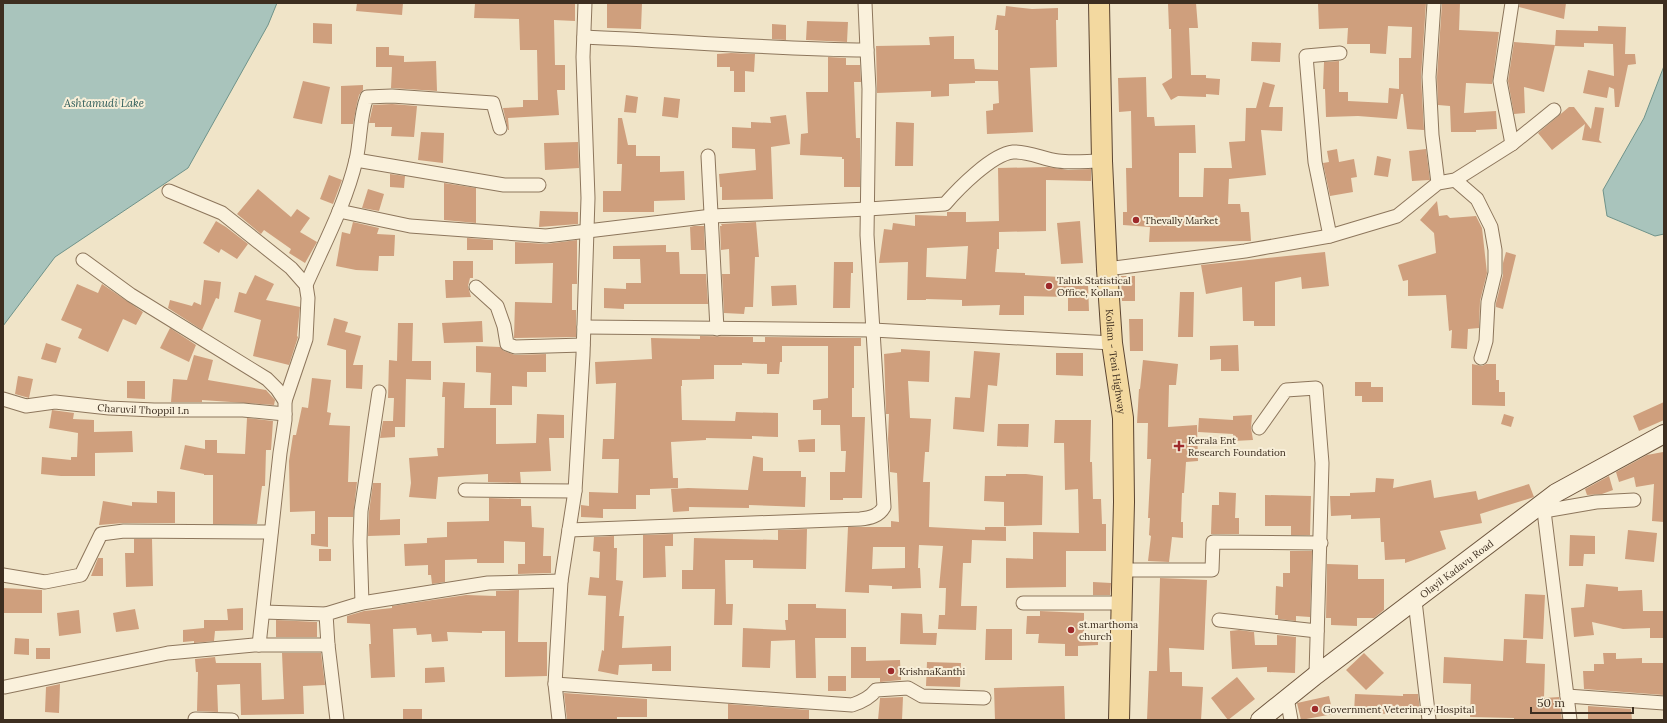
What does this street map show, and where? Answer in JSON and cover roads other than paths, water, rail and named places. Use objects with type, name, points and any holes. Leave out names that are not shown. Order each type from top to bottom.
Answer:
[{"type":"main road","name":"Kollam - Teni Highway","points":[[1099,3],[1106,269],[1112,343],[1123,418],[1124,502],[1119,720]]},
{"type":"street","points":[[559,720],[556,684],[561,581],[574,491],[584,345],[588,198],[583,57],[585,3]]},
{"type":"street","points":[[569,530],[860,519],[869,518],[881,513],[884,507],[866,235],[868,209],[869,83],[865,3]]},
{"type":"street","points":[[1434,3],[1429,77],[1432,135],[1438,183]]},
{"type":"street","points":[[1512,3],[1500,82],[1512,144]]},
{"type":"street","points":[[584,37],[670,40],[800,49],[867,50]]},
{"type":"street","points":[[1330,236],[1315,162],[1306,56],[1340,53]]},
{"type":"street","points":[[306,285],[339,211],[356,160],[362,110],[367,98],[392,96],[493,103],[500,128]]},
{"type":"street","points":[[1106,269],[1245,251],[1330,236],[1397,216],[1438,183],[1455,180],[1512,144],[1554,110]]},
{"type":"street","points":[[339,211],[410,226],[546,236],[712,216],[945,204],[964,182],[997,158],[1011,152],[1020,152],[1060,161],[1102,161]]},
{"type":"street","points":[[708,156],[718,329]]},
{"type":"street","points":[[356,160],[504,185],[539,185]]},
{"type":"street","points":[[1455,180],[1477,199],[1491,227],[1494,244],[1495,273],[1488,302],[1486,341],[1481,358]]},
{"type":"street","points":[[169,191],[222,213],[291,268],[306,285],[308,298],[306,339],[285,408],[259,645]]},
{"type":"street","points":[[83,260],[131,295],[268,379],[277,389],[285,408]]},
{"type":"street","points":[[476,287],[497,306],[504,326],[507,344],[515,347],[584,345]]},
{"type":"street","points":[[584,327],[873,330],[1112,343]]},
{"type":"street","points":[[1259,428],[1286,390],[1316,388],[1322,463],[1321,543],[1316,675]]},
{"type":"street","points":[[362,603],[360,540],[361,510],[379,392]]},
{"type":"street","name":"Charuvil Thoppil Ln","points":[[3,399],[26,406],[56,402],[116,408],[168,410],[243,410],[285,408]]},
{"type":"street","name":"Olayil Kadavu Road","points":[[1260,720],[1316,675],[1543,507],[1556,493],[1664,434]]},
{"type":"street","points":[[465,490],[574,491]]},
{"type":"street","points":[[1570,720],[1543,507],[1634,500]]},
{"type":"street","points":[[3,576],[45,582],[81,575],[101,534],[124,532],[271,532]]},
{"type":"street","points":[[1122,570],[1212,570],[1212,542],[1321,543]]},
{"type":"street","points":[[263,612],[326,614],[362,603],[488,583],[561,581]]},
{"type":"street","points":[[1415,601],[1429,720]]},
{"type":"street","points":[[1023,603],[1121,603]]},
{"type":"street","points":[[326,614],[328,645],[337,720]]},
{"type":"street","points":[[1219,620],[1317,631]]},
{"type":"street","points":[[5,687],[168,653],[259,645],[328,645]]},
{"type":"street","points":[[556,684],[852,706],[865,700],[876,690],[908,688],[922,696],[984,698]]},
{"type":"street","points":[[1567,696],[1664,703]]},
{"type":"street","points":[[1287,698],[1292,720]]},
{"type":"street","points":[[195,718],[232,720]]},
{"type":"water","name":"Ashtamudi Lake","points":[[3,3],[277,3],[268,25],[188,168],[55,257],[3,326]]},
{"type":"water","points":[[1664,66],[1664,234],[1655,236],[1607,216],[1603,190],[1644,118]]},
{"type":"place","name":"Thevally Market","points":[[1136,220]]},
{"type":"place","name":"Taluk Statistical Office, Kollam","points":[[1049,286]]},
{"type":"place","name":"Kerala Ent Research Foundation","points":[[1179,446]]},
{"type":"place","name":"st.marthoma church","points":[[1071,630]]},
{"type":"place","name":"KrishnaKanthi","points":[[891,671]]},
{"type":"place","name":"Government Veterinary Hospital","points":[[1315,709]]}]
